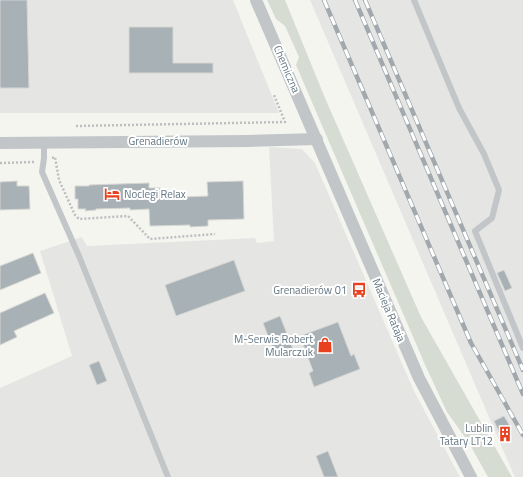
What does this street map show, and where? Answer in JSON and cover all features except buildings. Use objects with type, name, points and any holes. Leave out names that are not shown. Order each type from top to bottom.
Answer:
[{"type":"street","name":"Chemiczna","points":[[256,0],[317,139]]},
{"type":"street","name":"Grenadierów","points":[[0,143],[317,139]]},
{"type":"street","name":"Macieja Rataja","points":[[317,139],[419,378],[471,477]]},
{"type":"lane","points":[[414,0],[459,108],[484,154],[499,190],[492,218],[474,231],[523,348]]},
{"type":"lane","points":[[44,142],[42,172],[79,256],[168,477]]},
{"type":"path","points":[[76,126],[285,122],[274,95]]},
{"type":"path","points":[[0,163],[33,163],[44,158],[55,158],[59,180],[75,215],[79,219],[128,216],[150,239],[215,234]]},
{"type":"shaded area","points":[[0,0],[233,0],[279,113],[0,113]]},
{"type":"shaded area","points":[[267,0],[285,0],[325,98],[421,317],[512,477],[488,477],[469,443],[447,412],[426,367],[296,65],[299,57],[285,26],[276,19]]},
{"type":"shaded area","points":[[310,0],[523,0],[523,477],[515,477],[513,473]]},
{"type":"shaded area","points":[[269,147],[302,149],[315,163],[414,391],[460,477],[0,477],[0,388],[72,356],[40,251],[82,237],[87,246],[255,238],[257,243],[274,241]]},
{"type":"railway","points":[[324,0],[471,343],[523,435]]},
{"type":"railway","points":[[355,0],[523,394]]},
{"type":"railway","points":[[365,0],[523,370]]},
{"type":"place","name":"Noclegi Relax","points":[[112,194]]},
{"type":"place","name":"Grenadierów 01","points":[[359,290]]},
{"type":"place","name":"M-Serwis Robert Mularczuk","points":[[325,345]]},
{"type":"place","name":"Lublin Tatary LT12","points":[[505,434]]}]
